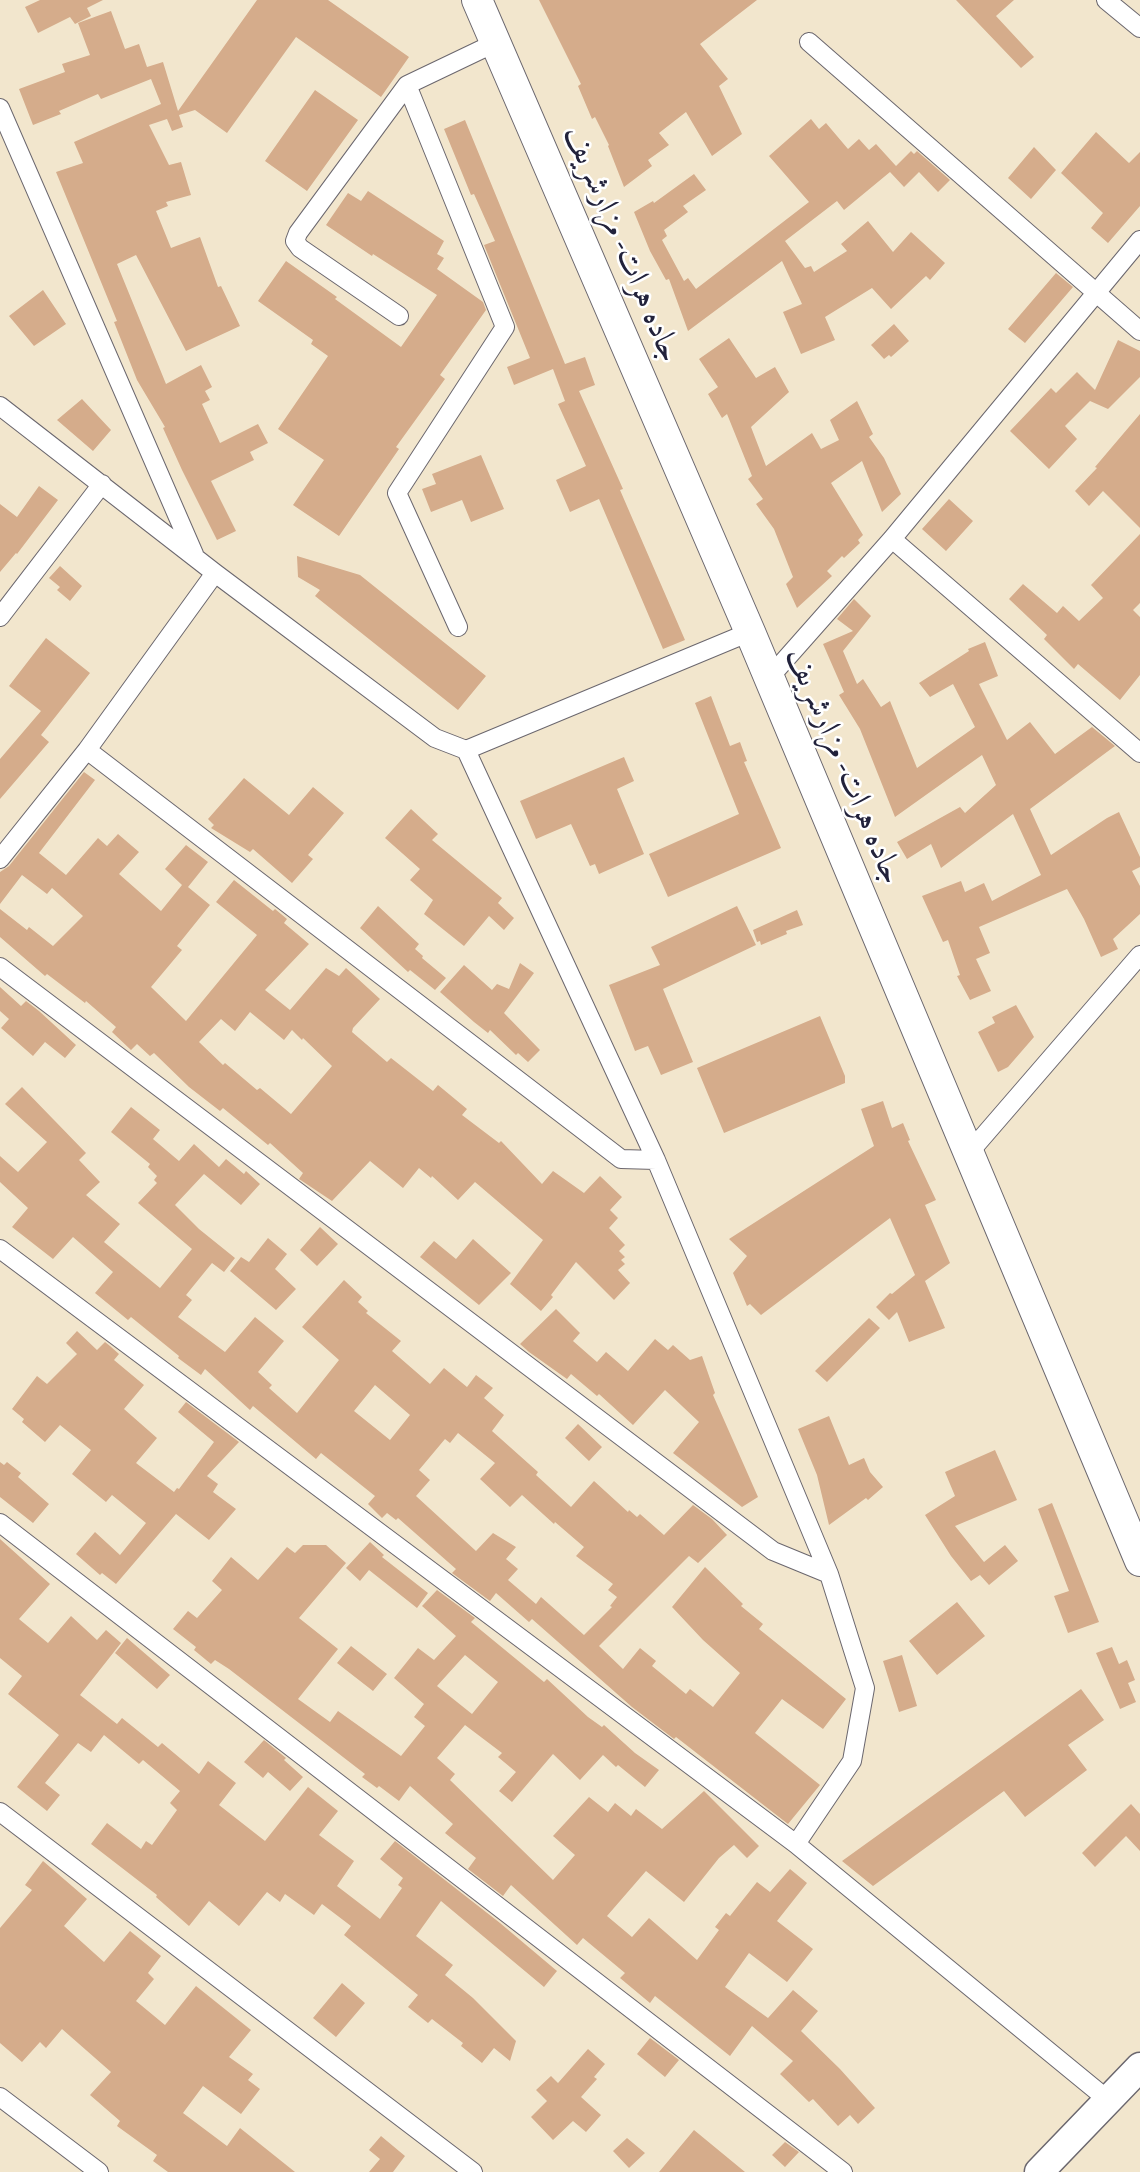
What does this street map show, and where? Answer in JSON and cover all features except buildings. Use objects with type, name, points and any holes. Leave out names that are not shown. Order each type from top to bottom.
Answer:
[{"type":"highway","name":"جاده هرات- مزارشریف","points":[[477,0],[750,632],[1140,1561]]},
{"type":"main road","points":[[1039,2172],[1140,2067]]},
{"type":"street","points":[[1106,0],[1140,28]]},
{"type":"street","points":[[399,316],[300,248],[295,241],[298,233],[407,85],[497,42]]},
{"type":"street","points":[[809,42],[1140,331]]},
{"type":"street","points":[[407,85],[505,327],[397,493],[458,627]]},
{"type":"street","points":[[0,108],[195,557]]},
{"type":"street","points":[[769,678],[892,539],[1140,240]]},
{"type":"street","points":[[0,406],[215,573],[435,738],[466,750],[750,632]]},
{"type":"street","points":[[0,617],[102,484]]},
{"type":"street","points":[[892,539],[1140,752]]},
{"type":"street","points":[[0,859],[87,750],[215,573]]},
{"type":"street","points":[[87,750],[621,1159],[656,1160]]},
{"type":"street","points":[[466,750],[656,1160],[829,1574],[865,1688],[852,1761],[796,1844]]},
{"type":"street","points":[[968,1154],[1140,955]]},
{"type":"street","points":[[0,967],[773,1551],[829,1574]]},
{"type":"street","points":[[0,1250],[796,1844],[1108,2100]]},
{"type":"street","points":[[0,1524],[844,2172]]},
{"type":"street","points":[[0,1812],[473,2172]]},
{"type":"street","points":[[0,2097],[99,2172]]}]
